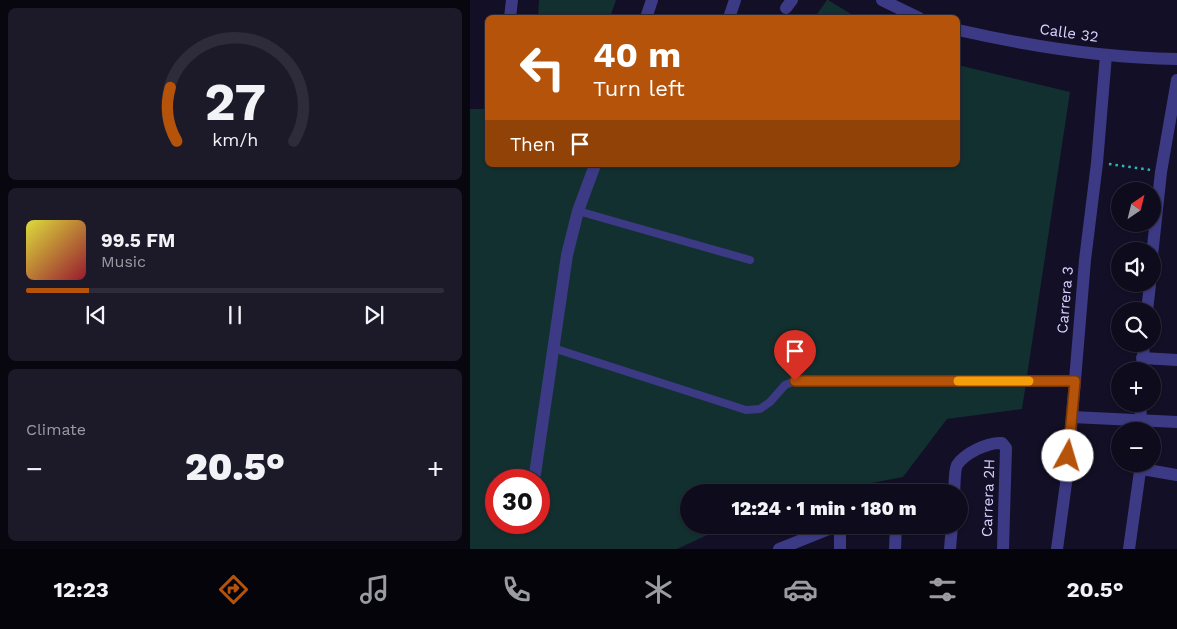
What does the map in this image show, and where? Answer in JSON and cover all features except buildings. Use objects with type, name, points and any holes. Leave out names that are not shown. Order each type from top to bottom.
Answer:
[{"type":"street","points":[[510,15],[512,0]]},
{"type":"street","points":[[647,15],[652,0]]},
{"type":"street","points":[[730,15],[735,0]]},
{"type":"street","points":[[882,0],[913,15]]},
{"type":"street","name":"Calle 32","points":[[960,30],[1054,48],[1106,55],[1137,59],[1177,59]]},
{"type":"street","name":"Carrera 3","points":[[1057,549],[1072,417],[1085,260],[1097,163],[1106,55]]},
{"type":"street","points":[[1154,242],[1161,172],[1177,80]]},
{"type":"street","points":[[536,469],[567,255],[578,211],[594,167]]},
{"type":"street","points":[[1142,362],[1143,352]]},
{"type":"street","points":[[1142,358],[1177,360]]},
{"type":"street","points":[[1072,417],[1111,422]]},
{"type":"street","points":[[1161,424],[1177,422]]},
{"type":"street","name":"Carrera 2H","points":[[955,484],[957,466],[964,458],[974,451],[997,443],[1002,443],[1006,448],[1003,549]]},
{"type":"street","points":[[1161,471],[1177,476]]},
{"type":"street","points":[[1129,549],[1141,472]]},
{"type":"street","points":[[781,549],[817,534]]},
{"type":"street","points":[[839,534],[840,549]]},
{"type":"street","points":[[895,549],[896,534]]},
{"type":"street","points":[[950,549],[951,534]]},
{"type":"lane","points":[[578,211],[750,260]]},
{"type":"lane","points":[[553,348],[746,410],[760,409],[770,402],[785,385],[795,381],[1075,381]]},
{"type":"path","points":[[1097,163],[1161,172]]},
{"type":"green space","points":[[539,0],[616,0],[611,15],[538,15]]},
{"type":"green space","points":[[828,0],[853,15],[816,15]]},
{"type":"green space","points":[[960,65],[1070,92],[1022,409],[947,419],[903,477],[866,484],[680,484],[680,534],[710,534],[677,549],[470,549],[470,109],[485,109],[485,167],[960,167]]},
{"type":"slow traffic","points":[[958,381],[1029,381]]},
{"type":"route","points":[[795,381],[1075,381],[1068,456]]}]
